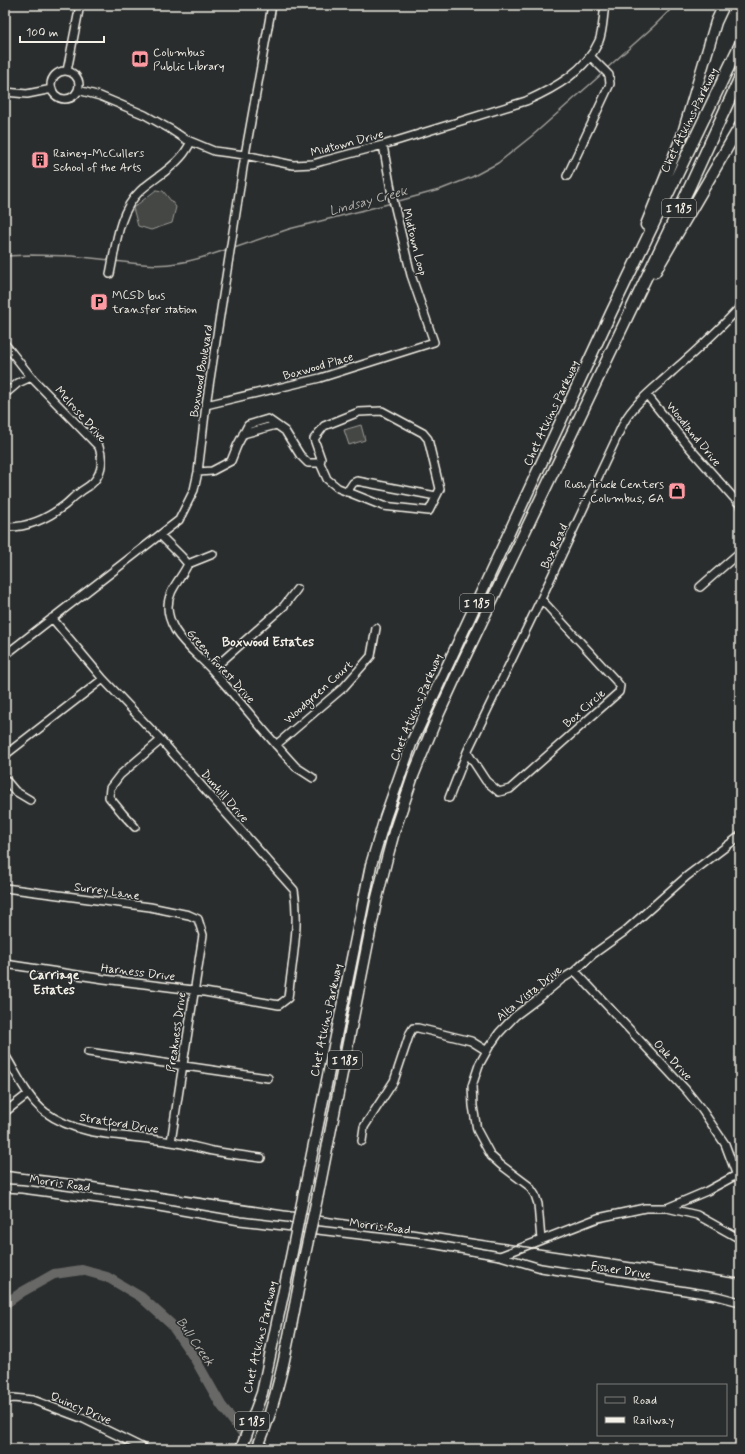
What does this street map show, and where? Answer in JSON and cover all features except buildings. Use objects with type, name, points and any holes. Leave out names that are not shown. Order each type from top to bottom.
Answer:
[{"type":"highway","points":[[612,313],[682,136],[716,22],[724,5]]},
{"type":"highway","name":"Chet Atkins Parkway","points":[[241,1449],[262,1393],[371,865],[385,818],[411,744],[612,313],[740,44]]},
{"type":"highway","name":"Chet Atkins Parkway","points":[[258,1446],[272,1407],[285,1354],[376,902],[394,832],[413,776],[435,722],[463,662],[690,186],[740,76]]},
{"type":"highway","points":[[616,339],[740,126]]},
{"type":"street","points":[[67,71],[80,5]]},
{"type":"street","name":"Boxwood Boulevard","points":[[5,655],[178,520],[194,490],[198,472],[206,406],[245,155],[272,5]]},
{"type":"street","name":"Midtown Drive","points":[[78,90],[100,96],[145,115],[191,142],[214,151],[245,155],[293,165],[313,164],[383,145],[526,101],[546,92],[563,81],[591,57],[599,40],[605,5]]},
{"type":"street","points":[[567,176],[610,84],[609,75],[591,57]]},
{"type":"street","points":[[67,71],[77,78],[78,90],[72,96],[64,99],[56,96],[52,89],[52,80],[58,73],[67,71]]},
{"type":"street","points":[[5,92],[27,94],[52,89]]},
{"type":"street","points":[[111,271],[120,224],[128,206],[140,191],[181,157],[191,142]]},
{"type":"street","name":"Midtown Loop","points":[[383,145],[392,195],[411,276],[434,342]]},
{"type":"street","name":"Box Road","points":[[449,798],[467,752],[624,422],[629,414],[647,395],[713,335],[740,307]]},
{"type":"street","name":"Boxwood Place","points":[[206,406],[320,378],[434,342]]},
{"type":"street","name":"Melrose Drive","points":[[5,344],[31,377],[99,447],[102,455],[102,463],[98,475],[91,485],[78,493],[59,509],[45,518],[29,524],[5,527]]},
{"type":"street","points":[[5,394],[18,383],[31,377]]},
{"type":"street","name":"Woodland Drive","points":[[647,395],[693,452],[739,503]]},
{"type":"street","points":[[382,411],[423,433],[428,439],[440,488],[429,511],[383,506],[338,488],[327,479],[320,463],[321,459],[314,439],[324,426],[359,412],[382,411]]},
{"type":"street","points":[[198,472],[212,471],[231,460],[243,434],[260,425],[276,425],[285,431],[300,455],[308,463],[320,463]]},
{"type":"street","points":[[348,492],[353,483],[357,481],[436,496]]},
{"type":"street","points":[[160,535],[188,564],[213,554]]},
{"type":"street","points":[[700,587],[740,552]]},
{"type":"street","name":"Green Forest Drive","points":[[188,564],[171,592],[168,600],[169,616],[176,631],[185,644],[212,670],[296,767],[313,778]]},
{"type":"street","points":[[212,670],[284,606],[296,589]]},
{"type":"street","name":"Box Circle","points":[[467,752],[486,781],[499,792],[510,789],[619,692],[620,686],[616,680],[541,599]]},
{"type":"street","name":"Dunhill Drive","points":[[52,618],[103,679],[161,740],[294,890],[297,904],[294,948],[288,998],[279,1005],[268,1003]]},
{"type":"street","name":"Woodgreen Court","points":[[276,745],[344,687],[371,656],[376,628]]},
{"type":"street","points":[[5,755],[103,679]]},
{"type":"street","points":[[135,827],[122,814],[109,797],[110,788],[120,775],[161,740]]},
{"type":"street","points":[[5,779],[15,791],[30,800]]},
{"type":"street","name":"Alta Vista Drive","points":[[541,1240],[538,1204],[535,1195],[529,1186],[501,1165],[492,1156],[477,1130],[473,1106],[472,1086],[475,1074],[486,1051],[499,1033],[515,1016],[562,979],[576,971],[592,955],[624,932],[687,876],[740,836]]},
{"type":"street","name":"Surrey Lane","points":[[5,888],[150,908],[189,915],[198,919],[200,927]]},
{"type":"street","name":"Preakness Drive","points":[[171,1142],[193,990],[203,935],[200,927]]},
{"type":"street","name":"Harness Drive","points":[[5,964],[104,979],[193,990],[268,1003]]},
{"type":"street","name":"Oak Drive","points":[[576,971],[686,1090],[702,1110],[725,1144],[738,1174]]},
{"type":"street","points":[[362,1141],[364,1128],[394,1081],[413,1028],[470,1041],[486,1051]]},
{"type":"street","points":[[88,1052],[268,1078]]},
{"type":"street","name":"Stratford Drive","points":[[5,1055],[28,1094],[44,1111],[59,1121],[76,1128],[112,1135],[171,1142],[213,1151],[261,1158]]},
{"type":"street","points":[[5,1112],[28,1094]]},
{"type":"street","points":[[667,1208],[706,1191],[738,1174]]},
{"type":"street","name":"Morris Road","points":[[5,1188],[22,1188],[159,1207],[240,1221],[420,1242],[500,1256]]},
{"type":"street","points":[[500,1256],[598,1218],[645,1208],[667,1208],[697,1215],[740,1239]]},
{"type":"street","name":"Fisher Drive","points":[[500,1256],[541,1268],[717,1296],[740,1302]]},
{"type":"street","name":"Quincy Drive","points":[[5,1400],[13,1398],[33,1400],[84,1420],[145,1449]]},
{"type":"shaded area","points":[[156,190],[163,191],[176,207],[172,223],[151,230],[138,226],[133,208]]},
{"type":"shaded area","points":[[361,425],[365,440],[349,445],[344,430]]},
{"type":"waterway","name":"Lindsay Creek","points":[[606,69],[675,5]]},
{"type":"waterway","name":"Lindsay Creek","points":[[395,202],[439,190],[472,177],[498,163],[533,135],[604,72]]},
{"type":"waterway","name":"Lindsay Creek","points":[[234,248],[289,229],[392,203]]},
{"type":"waterway","name":"Lindsay Creek","points":[[114,261],[161,265],[209,256],[228,249]]},
{"type":"waterway","name":"Lindsay Creek","points":[[5,256],[72,256],[110,260]]},
{"type":"waterway","name":"Bull Creek","points":[[5,1304],[22,1292],[54,1274],[82,1270],[107,1277],[141,1297],[171,1324],[195,1359],[221,1405],[255,1449]]},
{"type":"railway","points":[[5,1171],[78,1180],[740,1279]]},
{"type":"place","name":"Columbus Public Library","points":[[140,59]]},
{"type":"place","name":"Rainey-McCullers School of the Arts","points":[[40,160]]},
{"type":"place","name":"MCSD bus transfer station","points":[[99,302]]},
{"type":"place","name":"Rush Truck Centers – Columbus, GA","points":[[677,491]]},
{"type":"district","name":"Boxwood Estates","points":[[268,641]]},
{"type":"district","name":"Carriage Estates","points":[[54,982]]}]
